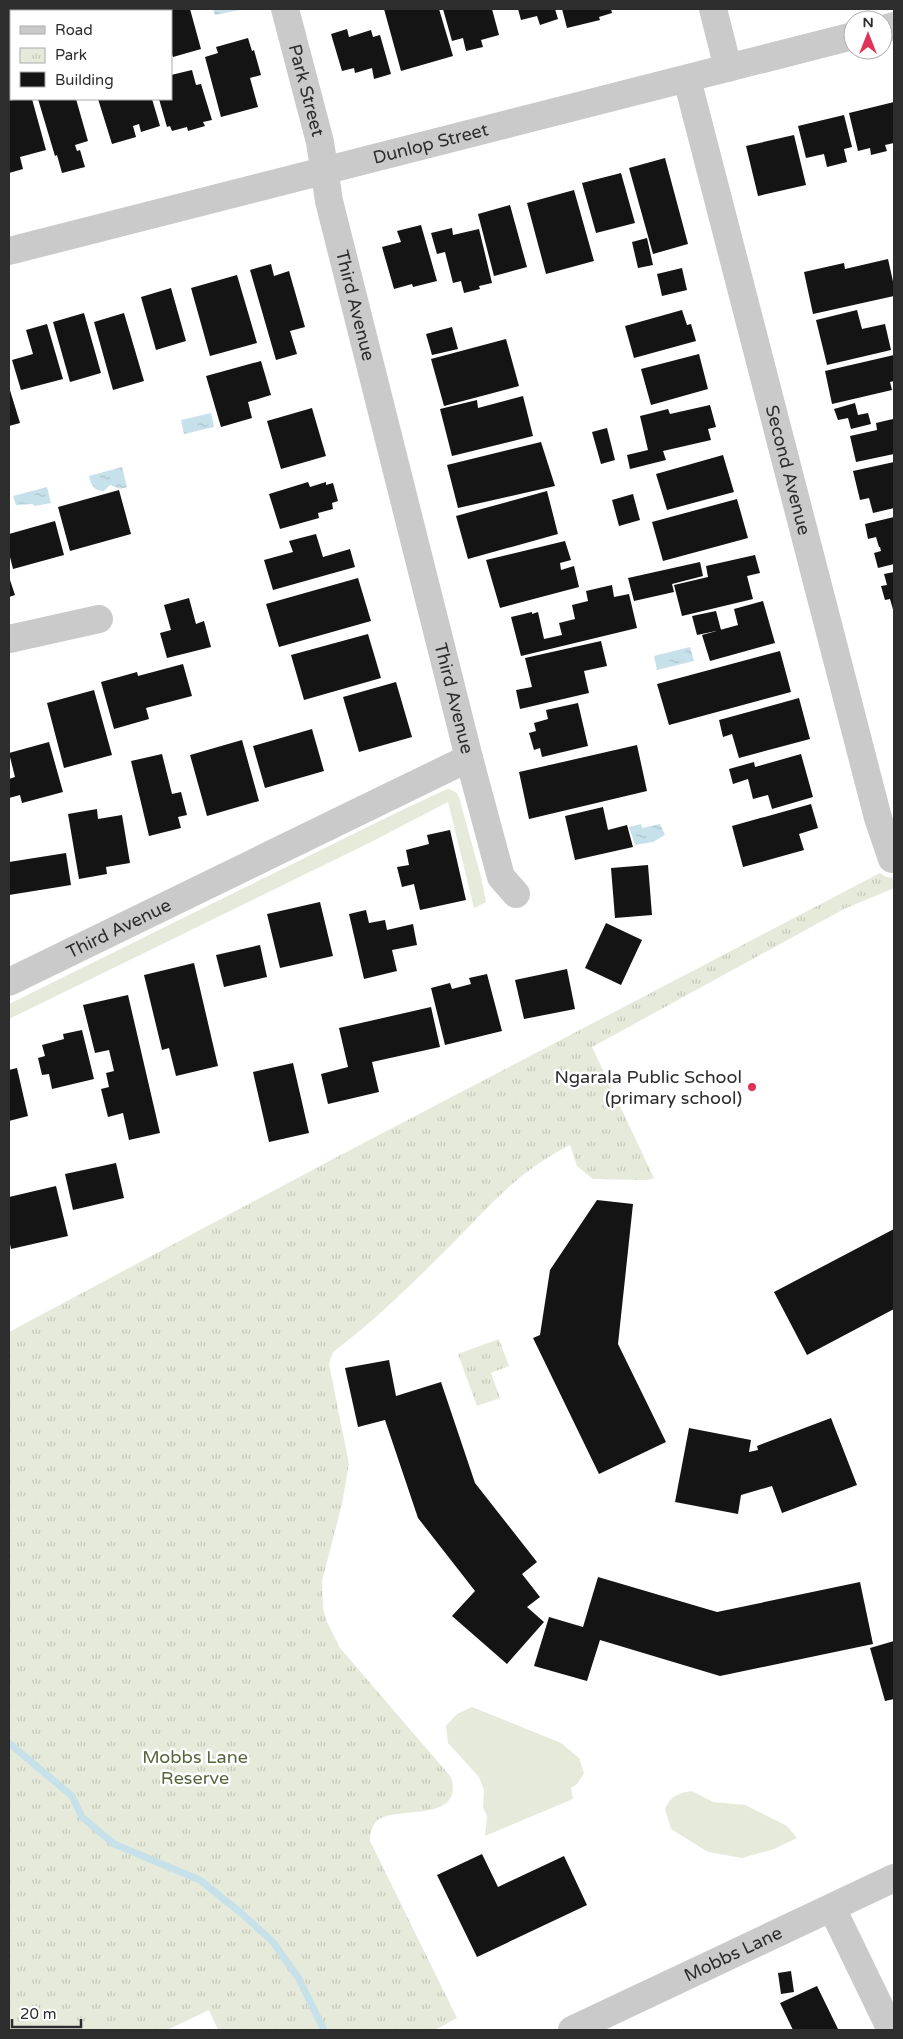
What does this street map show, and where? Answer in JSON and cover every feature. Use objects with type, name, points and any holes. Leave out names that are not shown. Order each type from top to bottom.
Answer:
[{"type":"street","name":"Park Street","points":[[284,9],[320,142],[324,171]]},
{"type":"street","points":[[713,9],[728,68]]},
{"type":"street","name":"Dunlop Street","points":[[9,251],[843,39]]},
{"type":"street","name":"Second Avenue","points":[[688,79],[878,818],[892,859]]},
{"type":"street","name":"Third Avenue","points":[[9,982],[469,758],[329,201],[324,171]]},
{"type":"street","points":[[9,639],[99,619]]},
{"type":"street","points":[[469,758],[501,877],[516,894]]},
{"type":"street","name":"Mobbs Lane","points":[[572,2030],[894,1878]]},
{"type":"street","points":[[832,1908],[891,2030]]},
{"type":"green space","points":[[449,789],[457,793],[459,797],[486,902],[474,908],[448,802],[371,842],[9,1019],[9,1004],[400,811]]},
{"type":"green space","name":"Mobbs Lane Reserve","points":[[880,873],[886,877],[894,878],[894,888],[844,909],[592,1047],[654,1178],[648,1180],[593,1179],[577,1166],[570,1145],[521,1176],[395,1299],[333,1352],[329,1364],[349,1464],[342,1504],[322,1581],[323,1608],[327,1622],[340,1648],[451,1777],[453,1791],[449,1800],[441,1806],[430,1810],[381,1818],[371,1831],[370,1841],[457,2018],[435,2030],[218,2030],[209,2010],[167,2030],[9,2030],[9,1332],[333,1159]]},
{"type":"green space","points":[[499,1339],[509,1366],[491,1373],[500,1398],[477,1406],[458,1354]]},
{"type":"green space","points":[[472,1707],[561,1743],[579,1758],[584,1773],[578,1783],[571,1788],[573,1799],[485,1836],[487,1816],[483,1807],[484,1790],[479,1777],[448,1743],[446,1726],[457,1714]]},
{"type":"green space","points":[[692,1791],[713,1802],[745,1805],[787,1826],[797,1838],[774,1849],[742,1858],[708,1852],[671,1829],[665,1809],[676,1796]]},
{"type":"water","points":[[213,9],[245,9],[215,15]]},
{"type":"water","points":[[211,413],[214,427],[184,434],[181,420]]},
{"type":"water","points":[[122,467],[127,487],[120,489],[110,485],[104,491],[95,489],[92,485],[89,476]]},
{"type":"water","points":[[47,487],[51,503],[35,506],[32,504],[16,505],[13,496]]},
{"type":"water","points":[[690,647],[694,661],[657,670],[654,656]]},
{"type":"water","points":[[641,824],[642,828],[660,824],[665,835],[653,842],[635,845],[629,827]]},
{"type":"building","points":[[190,9],[201,49],[173,57],[170,10]]},
{"type":"building","points":[[384,9],[439,9],[453,56],[401,71]]},
{"type":"building","points":[[443,9],[492,9],[499,35],[481,40],[483,47],[466,51],[463,38],[452,41]]},
{"type":"building","points":[[518,9],[555,9],[558,19],[540,25],[537,16],[521,20]]},
{"type":"building","points":[[562,9],[611,9],[612,13],[599,17],[600,20],[567,28]]},
{"type":"building","points":[[347,29],[349,37],[371,30],[373,37],[380,35],[391,74],[374,79],[372,68],[355,73],[354,68],[342,71],[331,34]]},
{"type":"building","points":[[248,38],[252,51],[254,50],[261,75],[250,78],[258,107],[221,117],[205,57],[218,53],[216,47]]},
{"type":"building","points":[[192,70],[196,85],[201,84],[212,120],[203,122],[205,126],[188,131],[187,127],[172,131],[170,126],[167,127],[159,100],[172,100],[172,75]]},
{"type":"building","points":[[9,96],[11,101],[32,100],[46,150],[20,157],[23,169],[9,173]]},
{"type":"building","points":[[38,100],[76,100],[88,141],[75,145],[77,151],[80,150],[85,167],[62,173],[57,155],[55,156]]},
{"type":"building","points":[[98,100],[152,100],[160,126],[141,132],[139,124],[133,126],[136,137],[112,144]]},
{"type":"building","points":[[894,102],[894,143],[885,145],[887,151],[871,155],[870,148],[858,151],[849,113]]},
{"type":"building","points":[[844,115],[852,147],[844,149],[847,162],[827,167],[824,154],[806,158],[798,126]]},
{"type":"building","points":[[794,135],[806,185],[758,196],[746,146]]},
{"type":"building","points":[[665,158],[688,244],[653,254],[629,168]]},
{"type":"building","points":[[621,173],[635,223],[596,233],[582,183]]},
{"type":"building","points":[[574,190],[594,261],[546,274],[527,203]]},
{"type":"building","points":[[510,205],[527,267],[494,276],[478,214]]},
{"type":"building","points":[[421,225],[437,281],[413,287],[412,284],[394,289],[382,247],[401,242],[397,231]]},
{"type":"building","points":[[452,228],[453,235],[479,229],[492,283],[479,286],[480,289],[464,293],[461,281],[453,283],[445,252],[437,254],[431,233]]},
{"type":"building","points":[[647,238],[653,265],[638,268],[632,242]]},
{"type":"building","points":[[888,259],[894,286],[894,296],[813,314],[804,272],[844,263],[845,269]]},
{"type":"building","points":[[271,264],[274,276],[289,271],[305,327],[290,331],[297,354],[276,360],[250,270]]},
{"type":"building","points":[[682,268],[687,290],[662,296],[657,274]]},
{"type":"building","points":[[237,275],[257,343],[210,356],[191,288]]},
{"type":"building","points":[[171,288],[186,341],[156,350],[141,297]]},
{"type":"building","points":[[682,310],[687,325],[691,324],[696,341],[634,358],[625,326]]},
{"type":"building","points":[[857,310],[862,329],[885,324],[891,350],[827,365],[816,320]]},
{"type":"building","points":[[84,313],[101,373],[70,382],[53,322]]},
{"type":"building","points":[[124,313],[144,381],[113,390],[94,322]]},
{"type":"building","points":[[47,324],[63,379],[21,390],[12,360],[33,354],[26,330]]},
{"type":"building","points":[[452,327],[458,349],[432,355],[426,334]]},
{"type":"building","points":[[506,339],[519,386],[444,406],[431,359]]},
{"type":"building","points":[[699,354],[708,389],[651,405],[641,369]]},
{"type":"building","points":[[894,355],[894,381],[890,382],[892,390],[832,404],[825,371]]},
{"type":"building","points":[[261,361],[271,395],[248,402],[252,418],[221,427],[206,376]]},
{"type":"building","points":[[9,387],[20,423],[9,426]]},
{"type":"building","points":[[523,396],[533,436],[452,456],[440,409],[477,400],[478,408]]},
{"type":"building","points":[[855,403],[858,415],[868,413],[871,424],[851,429],[848,418],[838,420],[834,409]]},
{"type":"building","points":[[710,405],[716,427],[708,429],[711,440],[663,451],[666,460],[630,469],[627,455],[648,450],[640,416],[668,409],[670,414]]},
{"type":"building","points":[[312,408],[326,456],[281,469],[267,421]]},
{"type":"building","points":[[893,419],[894,454],[856,462],[850,436],[877,430],[876,423]]},
{"type":"building","points":[[607,428],[615,460],[601,464],[592,432]]},
{"type":"building","points":[[541,442],[555,486],[458,508],[447,465]]},
{"type":"building","points":[[723,455],[734,492],[667,510],[656,474]]},
{"type":"building","points":[[894,462],[894,508],[873,513],[869,498],[860,500],[853,471]]},
{"type":"building","points":[[308,482],[310,487],[326,482],[326,485],[333,483],[338,501],[332,503],[333,509],[318,513],[319,518],[280,529],[269,494]]},
{"type":"building","points":[[119,490],[131,534],[70,551],[58,507]]},
{"type":"building","points":[[547,491],[558,534],[468,559],[456,516]]},
{"type":"building","points":[[633,494],[640,520],[619,526],[612,500]]},
{"type":"building","points":[[737,499],[748,538],[663,561],[652,522]]},
{"type":"building","points":[[894,517],[894,564],[878,568],[874,553],[881,551],[880,547],[876,537],[868,539],[865,524]]},
{"type":"building","points":[[55,521],[64,555],[13,569],[9,553],[9,534]]},
{"type":"building","points":[[316,534],[323,557],[350,549],[355,567],[273,590],[264,560],[293,552],[289,541]]},
{"type":"building","points":[[565,541],[571,560],[560,563],[561,570],[574,566],[579,587],[500,608],[486,560]]},
{"type":"building","points":[[755,555],[760,573],[747,576],[753,599],[682,616],[674,585],[708,577],[706,566]]},
{"type":"building","points":[[700,562],[703,576],[672,584],[674,592],[634,601],[628,578]]},
{"type":"building","points":[[894,572],[894,613],[890,599],[885,600],[881,586],[887,585],[884,574]]},
{"type":"building","points":[[9,577],[15,595],[9,597]]},
{"type":"building","points":[[358,578],[371,621],[279,647],[266,604]]},
{"type":"building","points":[[612,585],[614,597],[629,594],[637,628],[521,656],[511,617],[538,612],[544,639],[562,635],[559,623],[575,619],[572,605],[588,601],[586,591]]},
{"type":"building","points":[[189,598],[196,624],[204,621],[211,647],[167,658],[160,633],[171,630],[164,605]]},
{"type":"building","points":[[763,601],[775,643],[710,661],[702,635],[738,625],[734,609]]},
{"type":"building","points":[[716,611],[721,630],[697,635],[692,616]]},
{"type":"building","points":[[368,634],[381,678],[304,700],[291,655]]},
{"type":"building","points":[[601,641],[607,666],[584,671],[589,693],[520,709],[516,690],[532,687],[525,658]]},
{"type":"building","points":[[780,651],[791,692],[669,725],[657,684]]},
{"type":"building","points":[[183,664],[192,696],[146,708],[149,719],[114,729],[101,682],[137,672],[138,676]]},
{"type":"building","points":[[396,682],[412,737],[359,752],[343,697]]},
{"type":"building","points":[[94,690],[112,755],[64,768],[47,703]]},
{"type":"building","points":[[799,698],[810,739],[739,758],[732,734],[723,737],[719,720]]},
{"type":"building","points":[[578,703],[588,746],[542,757],[540,748],[534,750],[529,733],[536,731],[534,723],[548,719],[546,710]]},
{"type":"building","points":[[312,729],[324,771],[265,788],[253,746]]},
{"type":"building","points":[[242,740],[259,801],[207,816],[190,755]]},
{"type":"building","points":[[49,742],[63,792],[22,803],[20,795],[9,798],[9,779],[15,777],[9,753]]},
{"type":"building","points":[[637,745],[647,791],[529,819],[519,772]]},
{"type":"building","points":[[162,754],[172,794],[181,792],[187,815],[178,817],[181,828],[149,836],[131,761]]},
{"type":"building","points":[[801,754],[813,797],[772,809],[768,795],[753,799],[748,779],[733,784],[729,769],[754,762],[755,767]]},
{"type":"building","points":[[811,804],[818,828],[799,834],[804,850],[743,867],[732,826]]},
{"type":"building","points":[[603,807],[608,830],[627,825],[633,847],[575,860],[565,816]]},
{"type":"building","points":[[97,809],[98,819],[122,815],[130,863],[106,867],[107,874],[79,879],[68,814]]},
{"type":"building","points":[[450,830],[466,900],[420,910],[414,884],[402,887],[397,867],[409,865],[406,850],[429,844],[427,835]]},
{"type":"building","points":[[66,853],[71,885],[9,895],[9,862]]},
{"type":"building","points":[[648,865],[652,915],[615,918],[611,868]]},
{"type":"building","points":[[320,902],[333,956],[280,968],[267,914]]},
{"type":"building","points":[[366,910],[369,923],[385,920],[387,930],[413,924],[417,945],[392,950],[397,971],[364,979],[349,914]]},
{"type":"building","points":[[606,923],[642,940],[621,985],[585,968]]},
{"type":"building","points":[[260,945],[267,977],[224,987],[216,955]]},
{"type":"building","points":[[194,963],[218,1066],[176,1076],[169,1048],[162,1050],[144,975]]},
{"type":"building","points":[[567,969],[575,1009],[524,1019],[515,980]]},
{"type":"building","points":[[487,974],[502,1031],[445,1045],[431,988],[450,983],[452,989],[471,984],[469,978]]},
{"type":"building","points":[[128,995],[160,1133],[129,1140],[123,1113],[108,1117],[101,1089],[109,1087],[106,1073],[114,1071],[109,1050],[95,1053],[83,1005]]},
{"type":"building","points":[[431,1007],[440,1047],[372,1062],[379,1092],[328,1104],[321,1074],[348,1067],[339,1028]]},
{"type":"building","points":[[82,1030],[94,1079],[52,1089],[49,1074],[42,1075],[38,1058],[45,1056],[42,1045],[64,1039],[63,1034]]},
{"type":"building","points":[[293,1063],[309,1133],[269,1142],[253,1072]]},
{"type":"building","points":[[17,1068],[28,1116],[9,1121],[9,1070]]},
{"type":"building","points":[[116,1163],[124,1198],[73,1210],[65,1174]]},
{"type":"building","points":[[56,1186],[68,1236],[11,1249],[9,1239],[9,1197]]},
{"type":"building","points":[[597,1200],[633,1204],[618,1344],[666,1442],[599,1474],[533,1338],[540,1335],[550,1270]]},
{"type":"building","points":[[894,1229],[894,1309],[807,1355],[774,1292]]},
{"type":"building","points":[[389,1360],[396,1396],[441,1382],[475,1483],[537,1562],[522,1574],[540,1597],[527,1607],[544,1622],[507,1664],[452,1616],[475,1591],[418,1518],[385,1420],[358,1427],[345,1368]]},
{"type":"building","points":[[831,1418],[857,1485],[782,1513],[772,1486],[741,1495],[738,1514],[675,1502],[689,1428],[751,1440],[749,1452],[758,1450],[757,1446]]},
{"type":"building","points":[[598,1577],[717,1612],[860,1582],[873,1644],[720,1676],[600,1640],[587,1681],[534,1666],[549,1617],[583,1627]]},
{"type":"building","points":[[894,1641],[894,1699],[885,1701],[870,1648]]},
{"type":"building","points":[[482,1854],[498,1887],[564,1856],[587,1905],[477,1957],[437,1875]]},
{"type":"building","points":[[791,1971],[794,1992],[781,1994],[778,1973]]},
{"type":"building","points":[[817,1986],[838,2029],[793,2030],[780,2003]]},
{"type":"waterway","points":[[9,1743],[72,1796],[82,1817],[114,1844],[200,1880],[273,1942],[299,1979],[324,2030]]},
{"type":"place","name":"Ngarala Public School (primary school)","points":[[752,1087]]}]
